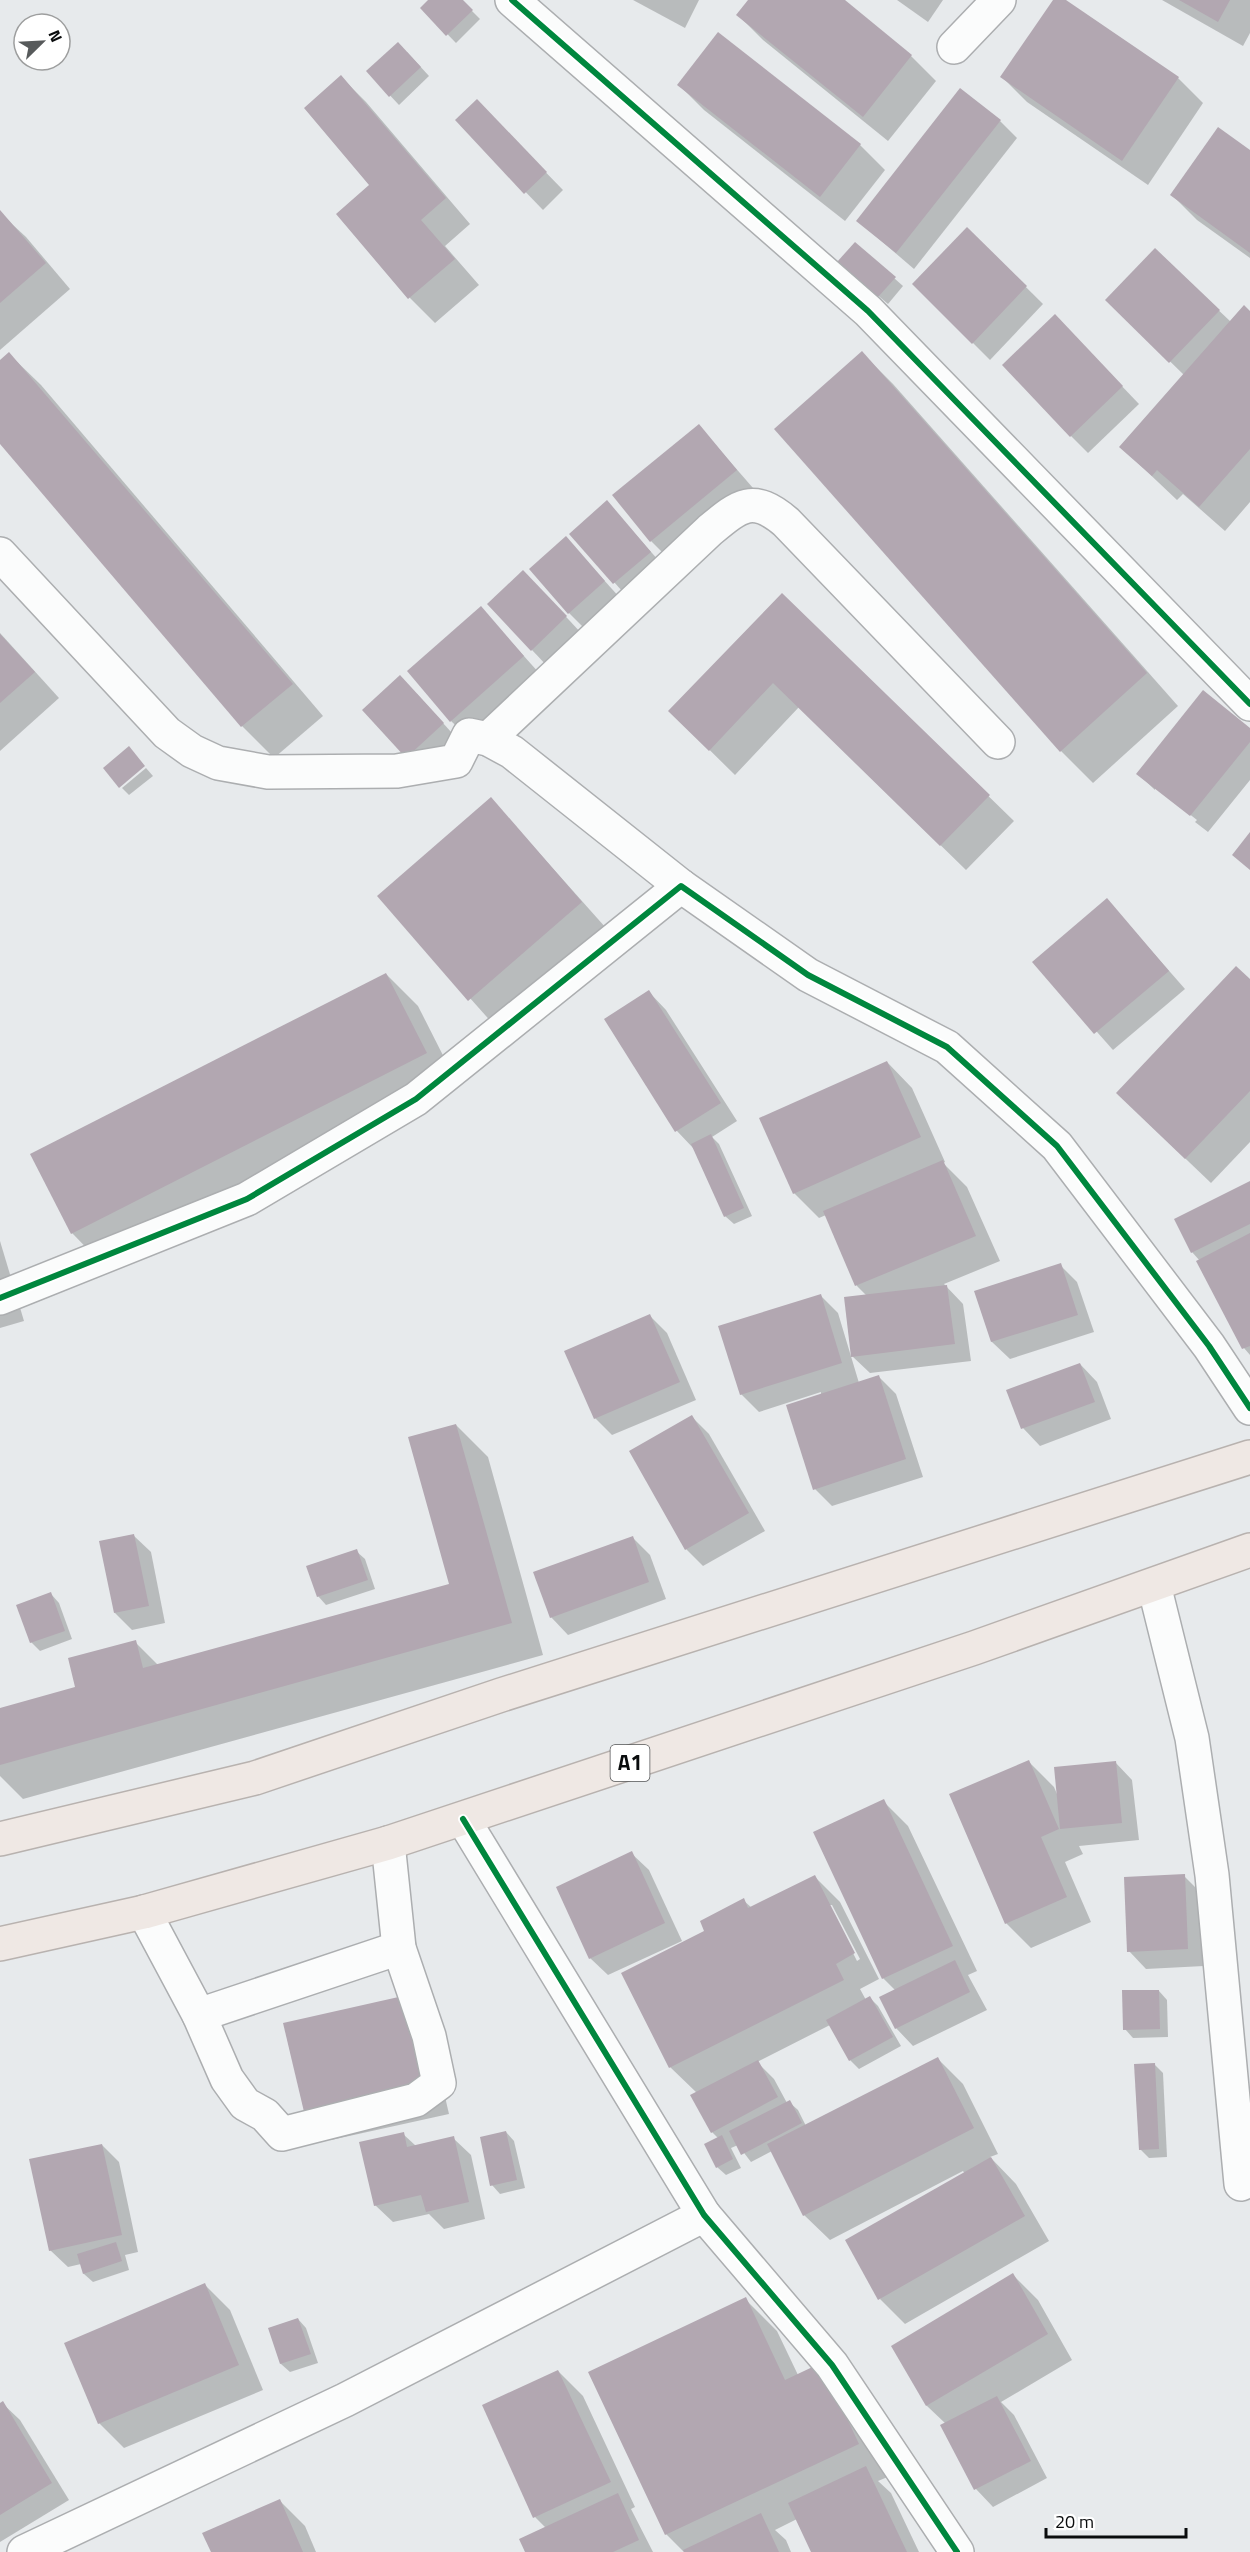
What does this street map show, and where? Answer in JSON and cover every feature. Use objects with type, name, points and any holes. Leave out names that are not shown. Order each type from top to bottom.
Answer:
[{"type":"highway","points":[[0,1839],[255,1778],[491,1699],[1250,1457]]},
{"type":"highway","name":"A1","points":[[0,1944],[144,1912],[388,1843],[1154,1585],[1250,1550]]},
{"type":"street","points":[[512,0],[868,312],[1250,704]]},
{"type":"street","points":[[954,47],[999,0]]},
{"type":"street","points":[[488,738],[710,530],[736,508],[755,504],[770,508],[786,522],[998,742]]},
{"type":"street","points":[[0,554],[168,733],[192,751],[218,764],[268,772],[397,771],[456,760],[469,735],[488,738],[512,752],[681,886],[808,975],[947,1047],[1057,1146],[1209,1346],[1250,1408]]},
{"type":"street","points":[[0,1298],[248,1199],[416,1100],[681,886]]},
{"type":"street","points":[[1154,1585],[1192,1738],[1209,1852],[1241,2184]]},
{"type":"street","points":[[463,1819],[704,2215],[832,2365],[957,2552]]},
{"type":"street","points":[[144,1912],[199,2015],[227,2079],[245,2104],[265,2115],[282,2134],[416,2100],[439,2083],[429,2036],[399,1948],[388,1843]]},
{"type":"street","points":[[199,2015],[399,1948]]},
{"type":"street","points":[[24,2552],[345,2400],[704,2215]]},
{"type":"building","points":[[428,0],[463,0],[473,10],[446,36],[420,8]]},
{"type":"building","points":[[748,0],[845,0],[912,55],[863,117],[736,15]]},
{"type":"building","points":[[1053,0],[1066,0],[1179,77],[1122,161],[1000,77]]},
{"type":"building","points":[[1179,0],[1230,0],[1218,22]]},
{"type":"building","points":[[718,32],[861,144],[820,197],[677,85]]},
{"type":"building","points":[[398,42],[421,67],[389,97],[366,71]]},
{"type":"building","points":[[341,75],[446,198],[421,220],[455,259],[408,299],[336,214],[369,185],[304,108]]},
{"type":"building","points":[[960,88],[1001,120],[896,253],[856,221]]},
{"type":"building","points":[[477,99],[547,172],[524,194],[455,120]]},
{"type":"building","points":[[1218,127],[1250,150],[1250,253],[1170,195]]},
{"type":"building","points":[[0,210],[46,263],[0,303]]},
{"type":"building","points":[[967,227],[1027,286],[972,344],[912,284]]},
{"type":"building","points":[[855,242],[896,277],[878,297],[837,262]]},
{"type":"building","points":[[1155,248],[1220,310],[1169,363],[1105,300]]},
{"type":"building","points":[[1244,305],[1250,311],[1250,449],[1199,507],[1157,470],[1152,476],[1119,447]]},
{"type":"building","points":[[1055,314],[1123,386],[1070,437],[1002,365]]},
{"type":"building","points":[[862,351],[1147,673],[1060,752],[774,429]]},
{"type":"building","points":[[9,352],[293,684],[241,727],[0,444],[0,360]]},
{"type":"building","points":[[699,424],[737,470],[650,542],[612,495]]},
{"type":"building","points":[[607,500],[651,552],[613,584],[569,534]]},
{"type":"building","points":[[566,536],[605,581],[568,614],[529,569]]},
{"type":"building","points":[[523,570],[567,616],[531,651],[487,604]]},
{"type":"building","points":[[782,593],[990,795],[940,846],[773,683],[709,751],[668,711]]},
{"type":"building","points":[[481,606],[524,656],[450,722],[407,671]]},
{"type":"building","points":[[0,634],[35,672],[0,703]]},
{"type":"building","points":[[400,675],[444,723],[406,758],[362,710]]},
{"type":"building","points":[[1203,690],[1250,728],[1250,742],[1190,816],[1136,774]]},
{"type":"building","points":[[129,746],[145,766],[119,788],[103,768]]},
{"type":"building","points":[[491,797],[582,902],[468,1001],[377,896]]},
{"type":"building","points":[[1250,832],[1250,870],[1232,855]]},
{"type":"building","points":[[1107,898],[1169,971],[1094,1034],[1032,962]]},
{"type":"building","points":[[1236,966],[1250,979],[1250,1091],[1185,1159],[1116,1093]]},
{"type":"building","points":[[386,973],[427,1053],[71,1234],[30,1154]]},
{"type":"building","points":[[649,990],[721,1103],[675,1132],[604,1019]]},
{"type":"building","points":[[887,1061],[921,1137],[793,1194],[759,1118]]},
{"type":"building","points":[[711,1134],[744,1208],[724,1217],[691,1144]]},
{"type":"building","points":[[943,1160],[976,1236],[855,1286],[823,1211]]},
{"type":"building","points":[[1250,1181],[1250,1224],[1191,1253],[1174,1219]]},
{"type":"building","points":[[1250,1233],[1250,1346],[1242,1349],[1196,1261]]},
{"type":"building","points":[[1061,1263],[1078,1315],[991,1342],[974,1291]]},
{"type":"building","points":[[947,1285],[955,1344],[851,1357],[844,1297]]},
{"type":"building","points":[[821,1294],[842,1363],[740,1395],[718,1326]]},
{"type":"building","points":[[650,1314],[680,1382],[594,1419],[564,1351]]},
{"type":"building","points":[[1080,1363],[1095,1402],[1021,1429],[1006,1390]]},
{"type":"building","points":[[879,1375],[906,1459],[813,1490],[786,1405]]},
{"type":"building","points":[[692,1415],[749,1513],[685,1550],[629,1451]]},
{"type":"building","points":[[456,1424],[512,1623],[0,1765],[0,1708],[75,1687],[68,1658],[136,1640],[143,1668],[449,1584],[408,1437]]},
{"type":"building","points":[[134,1534],[149,1606],[114,1613],[99,1541]]},
{"type":"building","points":[[633,1536],[649,1582],[550,1618],[533,1572]]},
{"type":"building","points":[[357,1549],[368,1580],[317,1597],[306,1566]]},
{"type":"building","points":[[51,1592],[65,1631],[30,1643],[16,1605]]},
{"type":"building","points":[[1029,1760],[1059,1829],[1041,1837],[1067,1897],[1005,1924],[949,1794]]},
{"type":"building","points":[[1116,1761],[1122,1823],[1060,1829],[1054,1767]]},
{"type":"building","points":[[884,1799],[953,1946],[882,1979],[813,1832]]},
{"type":"building","points":[[632,1851],[665,1923],[589,1959],[556,1887]]},
{"type":"building","points":[[1185,1874],[1188,1949],[1127,1952],[1124,1877]]},
{"type":"building","points":[[815,1875],[855,1953],[836,1964],[844,1980],[669,2068],[621,1973],[704,1931],[700,1921],[744,1898],[748,1908]]},
{"type":"building","points":[[955,1960],[970,1992],[895,2029],[879,1997]]},
{"type":"building","points":[[1122,1990],[1159,1990],[1160,2029],[1123,2030]]},
{"type":"building","points":[[403,1996],[424,2089],[305,2116],[283,2023]]},
{"type":"building","points":[[870,1996],[893,2037],[849,2061],[826,2020]]},
{"type":"building","points":[[938,2057],[974,2128],[803,2216],[767,2144]]},
{"type":"building","points":[[758,2060],[778,2097],[711,2133],[690,2095]]},
{"type":"building","points":[[1155,2063],[1159,2149],[1139,2150],[1134,2064]]},
{"type":"building","points":[[790,2100],[802,2123],[741,2155],[729,2131]]},
{"type":"building","points":[[506,2131],[517,2180],[490,2186],[480,2137]]},
{"type":"building","points":[[404,2132],[407,2147],[454,2136],[469,2202],[426,2212],[421,2195],[374,2206],[359,2142]]},
{"type":"building","points":[[722,2135],[733,2159],[716,2168],[704,2144]]},
{"type":"building","points":[[102,2144],[122,2235],[49,2251],[29,2159]]},
{"type":"building","points":[[991,2157],[1025,2216],[878,2300],[845,2240]]},
{"type":"building","points":[[116,2242],[122,2261],[83,2274],[77,2254]]},
{"type":"building","points":[[1013,2273],[1048,2334],[926,2406],[891,2346]]},
{"type":"building","points":[[205,2283],[239,2365],[98,2424],[64,2343]]},
{"type":"building","points":[[746,2297],[785,2380],[821,2363],[859,2444],[665,2535],[588,2372]]},
{"type":"building","points":[[298,2318],[311,2354],[280,2364],[268,2328]]},
{"type":"building","points":[[558,2370],[611,2482],[533,2518],[482,2405]]},
{"type":"building","points":[[997,2396],[1031,2461],[974,2490],[940,2425]]},
{"type":"building","points":[[3,2401],[52,2483],[0,2515],[0,2403]]},
{"type":"building","points":[[866,2466],[907,2552],[811,2552],[788,2503]]},
{"type":"building","points":[[618,2493],[639,2540],[613,2552],[525,2552],[519,2539]]},
{"type":"building","points":[[280,2499],[303,2552],[211,2552],[202,2533]]},
{"type":"building","points":[[761,2513],[779,2552],[684,2552],[683,2550]]},
{"type":"cycle path","points":[[512,0],[868,311],[1250,704]]},
{"type":"cycle path","points":[[0,1298],[247,1199],[416,1099],[681,886],[808,975],[947,1047],[1057,1146],[1209,1346],[1250,1408]]},
{"type":"cycle path","points":[[463,1819],[704,2215],[832,2365],[957,2552]]}]
